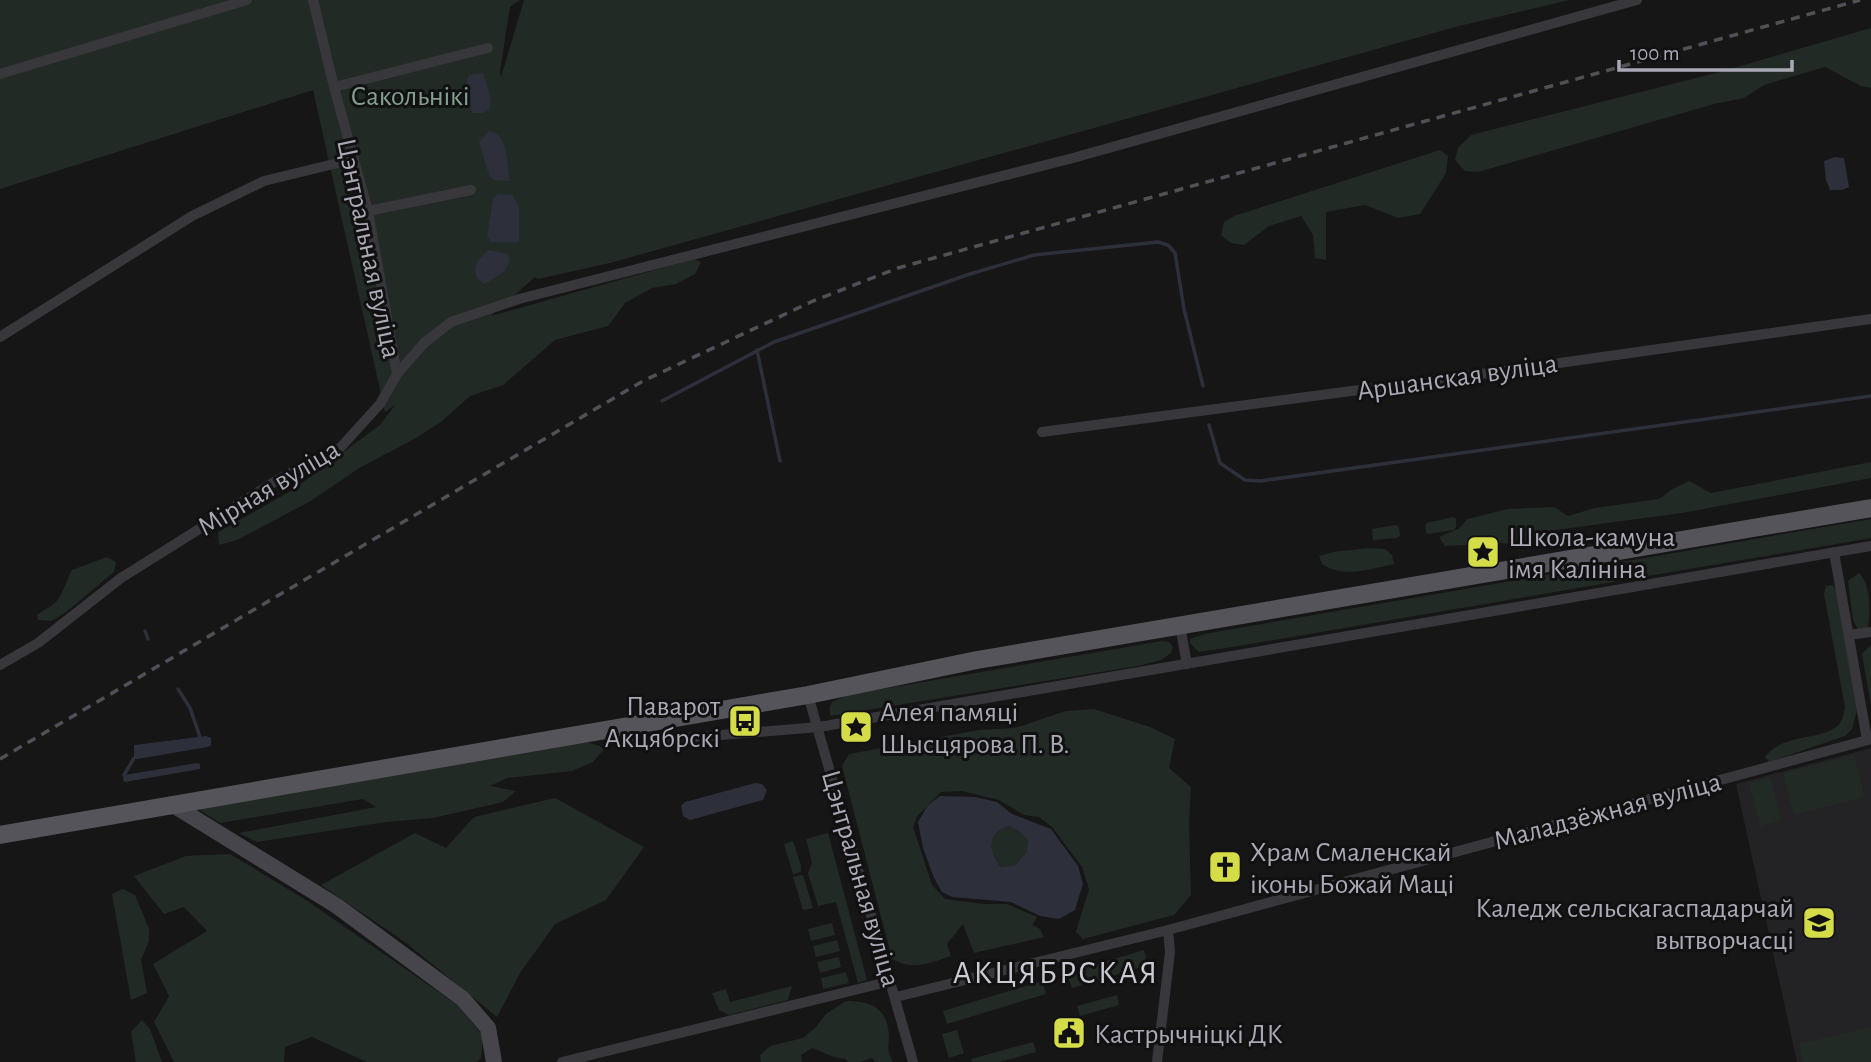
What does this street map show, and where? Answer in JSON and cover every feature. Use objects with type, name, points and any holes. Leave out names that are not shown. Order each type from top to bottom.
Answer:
[{"type":"main road","points":[[0,835],[808,695],[977,660],[1871,508]]},
{"type":"street","points":[[0,74],[247,0]]},
{"type":"street","name":"Цэнтральная вуліца","points":[[313,0],[368,211],[397,374]]},
{"type":"street","name":"Мірная вуліца","points":[[0,665],[38,643],[132,571],[279,479],[340,448],[380,404],[397,374],[424,343],[451,322],[519,299],[1073,158],[1637,0]]},
{"type":"street","points":[[334,87],[488,48]]},
{"type":"street","points":[[0,337],[192,216],[264,181],[354,159]]},
{"type":"street","points":[[368,211],[471,190]]},
{"type":"street","name":"Аршанская вуліца","points":[[1042,432],[1503,371],[1871,318]]},
{"type":"street","points":[[609,730],[649,741],[819,727],[1871,546]]},
{"type":"street","points":[[1834,552],[1869,739]]},
{"type":"street","points":[[1180,626],[1187,664]]},
{"type":"street","points":[[1849,635],[1871,632]]},
{"type":"street","name":"Цэнтральная вуліца","points":[[808,695],[913,1062]]},
{"type":"street","name":"Маладзёжная вуліца","points":[[896,997],[1168,930],[1869,739]]},
{"type":"street","points":[[173,805],[337,905],[464,999],[488,1028],[496,1061]]},
{"type":"street","points":[[1157,1062],[1170,952],[1168,930]]},
{"type":"street","points":[[562,1062],[891,981]]},
{"type":"shaded area","points":[[483,73],[491,100],[489,110],[473,113],[467,94],[467,80],[469,75]]},
{"type":"shaded area","points":[[489,131],[496,133],[504,144],[510,181],[494,180],[489,175],[479,142]]},
{"type":"shaded area","points":[[1835,157],[1844,158],[1849,187],[1842,190],[1830,190],[1826,180],[1824,161]]},
{"type":"shaded area","points":[[498,194],[513,195],[519,208],[519,242],[491,242],[487,236],[493,199]]},
{"type":"shaded area","points":[[488,250],[508,254],[510,260],[505,271],[485,284],[475,272],[477,263]]},
{"type":"shaded area","points":[[206,736],[211,738],[211,745],[208,747],[134,758],[134,745]]},
{"type":"shaded area","name":"Каледж сельскагаспадарчай вытворчасці","points":[[1871,748],[1871,1062],[1797,1062],[1736,784]]},
{"type":"shaded area","points":[[200,764],[200,769],[125,782],[123,780],[124,775]]},
{"type":"shaded area","points":[[755,783],[762,784],[767,790],[763,800],[690,820],[683,816],[681,806],[685,802]]},
{"type":"shaded area","points":[[940,796],[975,797],[997,802],[1012,814],[1051,829],[1078,866],[1083,884],[1075,910],[1059,919],[1040,916],[1011,902],[952,897],[942,892],[923,848],[918,822],[928,805]],"holes":[[[1009,826],[1020,832],[1028,841],[1026,853],[1015,865],[1001,867],[992,849],[993,838]]]},
{"type":"green space","name":"Сакольнікі","points":[[0,0],[520,0],[510,7],[501,77],[524,0],[1570,0],[1459,26],[610,263],[538,279],[535,277],[491,316],[694,259],[701,262],[695,274],[676,284],[652,288],[625,303],[608,326],[555,340],[503,385],[470,396],[442,421],[418,437],[361,467],[309,502],[237,540],[219,545],[218,532],[291,491],[380,425],[395,405],[385,412],[313,90],[0,189]]},
{"type":"green space","points":[[1871,28],[1871,88],[1861,86],[1825,67],[1764,85],[1744,98],[1714,104],[1478,172],[1465,171],[1455,160],[1458,148],[1471,135],[1720,72]]},
{"type":"green space","points":[[1440,150],[1448,156],[1446,173],[1420,214],[1398,218],[1365,205],[1326,212],[1326,260],[1315,258],[1313,235],[1301,216],[1269,226],[1244,245],[1231,243],[1221,235],[1224,222],[1234,216]]},
{"type":"green space","points":[[1871,462],[1871,478],[1682,513],[1540,532],[1521,545],[1502,543],[1445,546],[1439,537],[1460,528],[1467,519],[1508,509],[1554,507],[1568,516],[1595,508],[1659,499],[1689,481],[1711,493]]},
{"type":"green space","points":[[1453,517],[1456,519],[1454,530],[1427,534],[1427,523]]},
{"type":"green space","points":[[1871,519],[1871,538],[1239,646],[1199,652],[1190,643],[1190,639],[1204,634]]},
{"type":"green space","points":[[1396,525],[1399,527],[1400,536],[1397,538],[1373,540],[1372,529]]},
{"type":"green space","points":[[1385,549],[1392,555],[1394,564],[1348,572],[1330,569],[1322,564],[1319,556],[1333,552]]},
{"type":"green space","points":[[107,557],[116,562],[114,572],[56,618],[50,621],[38,620],[37,615],[59,598],[72,570]]},
{"type":"green space","points":[[1859,573],[1868,592],[1867,630],[1858,630],[1853,620],[1848,581]]},
{"type":"green space","points":[[1833,585],[1837,593],[1857,711],[1852,729],[1845,736],[1769,762],[1765,757],[1773,749],[1783,743],[1825,733],[1840,723],[1843,717],[1845,707],[1824,594],[1826,586]]},
{"type":"green space","points":[[1162,641],[1169,642],[1173,647],[1171,653],[1161,660],[1138,666],[830,716],[832,702],[847,695]]},
{"type":"green space","points":[[1871,645],[1871,706],[1862,654]]},
{"type":"green space","points":[[1094,709],[1150,727],[1175,739],[1169,768],[1191,787],[1191,895],[1174,915],[1083,939],[1076,932],[1089,889],[1082,867],[1052,827],[1039,817],[1024,815],[999,800],[962,791],[941,792],[917,816],[913,827],[932,885],[945,899],[1007,904],[1037,917],[1033,925],[1040,929],[1044,937],[974,953],[963,924],[947,944],[951,956],[914,965],[892,959],[842,766],[849,754],[979,730],[1015,728],[1066,711]]},
{"type":"green space","points":[[587,742],[605,748],[593,762],[572,771],[507,778],[490,786],[516,791],[503,802],[433,818],[386,822],[257,842],[239,833],[376,807],[363,799],[220,823],[194,806],[309,785]]},
{"type":"green space","points":[[1854,755],[1865,797],[1794,815],[1783,773]]},
{"type":"green space","points":[[1770,777],[1781,820],[1760,826],[1749,783]]},
{"type":"green space","points":[[555,798],[644,847],[606,900],[555,924],[520,973],[497,1017],[405,942],[321,885],[415,833],[446,848],[474,817]]},
{"type":"green space","points":[[1009,826],[1020,832],[1028,841],[1026,853],[1015,865],[1001,867],[994,855],[992,843],[997,833]]},
{"type":"green space","points":[[828,833],[867,980],[858,983],[836,902],[818,906],[808,873],[812,863],[806,839]]},
{"type":"green space","points":[[793,841],[801,872],[793,874],[784,844]]},
{"type":"green space","points":[[230,854],[306,900],[459,1006],[483,1036],[481,1058],[477,1062],[367,1062],[312,1037],[285,1047],[284,1062],[174,1062],[154,1022],[169,996],[153,964],[207,931],[184,907],[164,914],[134,876],[186,856]]},
{"type":"green space","points":[[803,875],[813,908],[803,910],[793,877]]},
{"type":"green space","points":[[123,889],[135,895],[149,929],[149,941],[141,960],[147,993],[131,1000],[112,894]]},
{"type":"green space","points":[[832,923],[835,935],[811,941],[808,929]]},
{"type":"green space","points":[[837,940],[840,951],[816,957],[813,946]]},
{"type":"green space","points":[[1144,950],[1148,965],[1072,988],[1067,973]]},
{"type":"green space","points":[[839,957],[841,967],[820,973],[817,962]]},
{"type":"green space","points":[[846,972],[849,983],[823,989],[821,978]]},
{"type":"green space","points":[[1042,981],[1046,994],[947,1024],[943,1011]]},
{"type":"green space","points":[[792,986],[788,1000],[729,1015],[719,1010],[712,993],[726,989],[730,1002]]},
{"type":"green space","points":[[1117,995],[1119,1005],[1080,1016],[1077,1006]]},
{"type":"green space","points":[[846,1001],[870,1004],[881,1012],[888,1026],[889,1051],[893,1062],[876,1062],[872,1058],[848,1062],[812,1048],[801,1055],[802,1062],[761,1062],[760,1055],[770,1046],[803,1038],[826,1014]]},
{"type":"green space","points":[[142,1020],[150,1029],[162,1062],[136,1062],[131,1032]]},
{"type":"green space","points":[[1871,1027],[1871,1062],[1803,1062],[1799,1044]]},
{"type":"green space","points":[[957,1030],[964,1053],[949,1058],[942,1034]]},
{"type":"green space","points":[[1033,1042],[1036,1052],[999,1062],[972,1062],[971,1059]]},
{"type":"waterway","points":[[662,401],[774,342],[967,275],[1034,255],[1158,242],[1168,245],[1175,253],[1184,309],[1203,386]]},
{"type":"waterway","points":[[757,350],[780,461]]},
{"type":"waterway","points":[[1209,425],[1220,463],[1245,480],[1260,481],[1871,396]]},
{"type":"waterway","points":[[145,631],[148,639]]},
{"type":"waterway","points":[[178,689],[190,708],[200,737]]},
{"type":"waterway","points":[[124,775],[134,758]]},
{"type":"railway","points":[[0,759],[643,381],[813,301],[898,268],[1860,0]]},
{"type":"place","name":"Школа-камуна імя Калініна","points":[[1483,552]]},
{"type":"place","name":"Паварот Акцябрскі","points":[[745,721]]},
{"type":"place","name":"Алея памяці Шысцярова П. В.","points":[[856,727]]},
{"type":"place","name":"Храм Смаленскай іконы Божай Маці","points":[[1225,867]]},
{"type":"place","name":"Каледж сельскагаспадарчай вытворчасці","points":[[1819,923]]},
{"type":"place","name":"Кастрычніцкі ДК","points":[[1069,1033]]},
{"type":"district","name":"АКЦЯБРСКАЯ","points":[[1056,972]]}]
